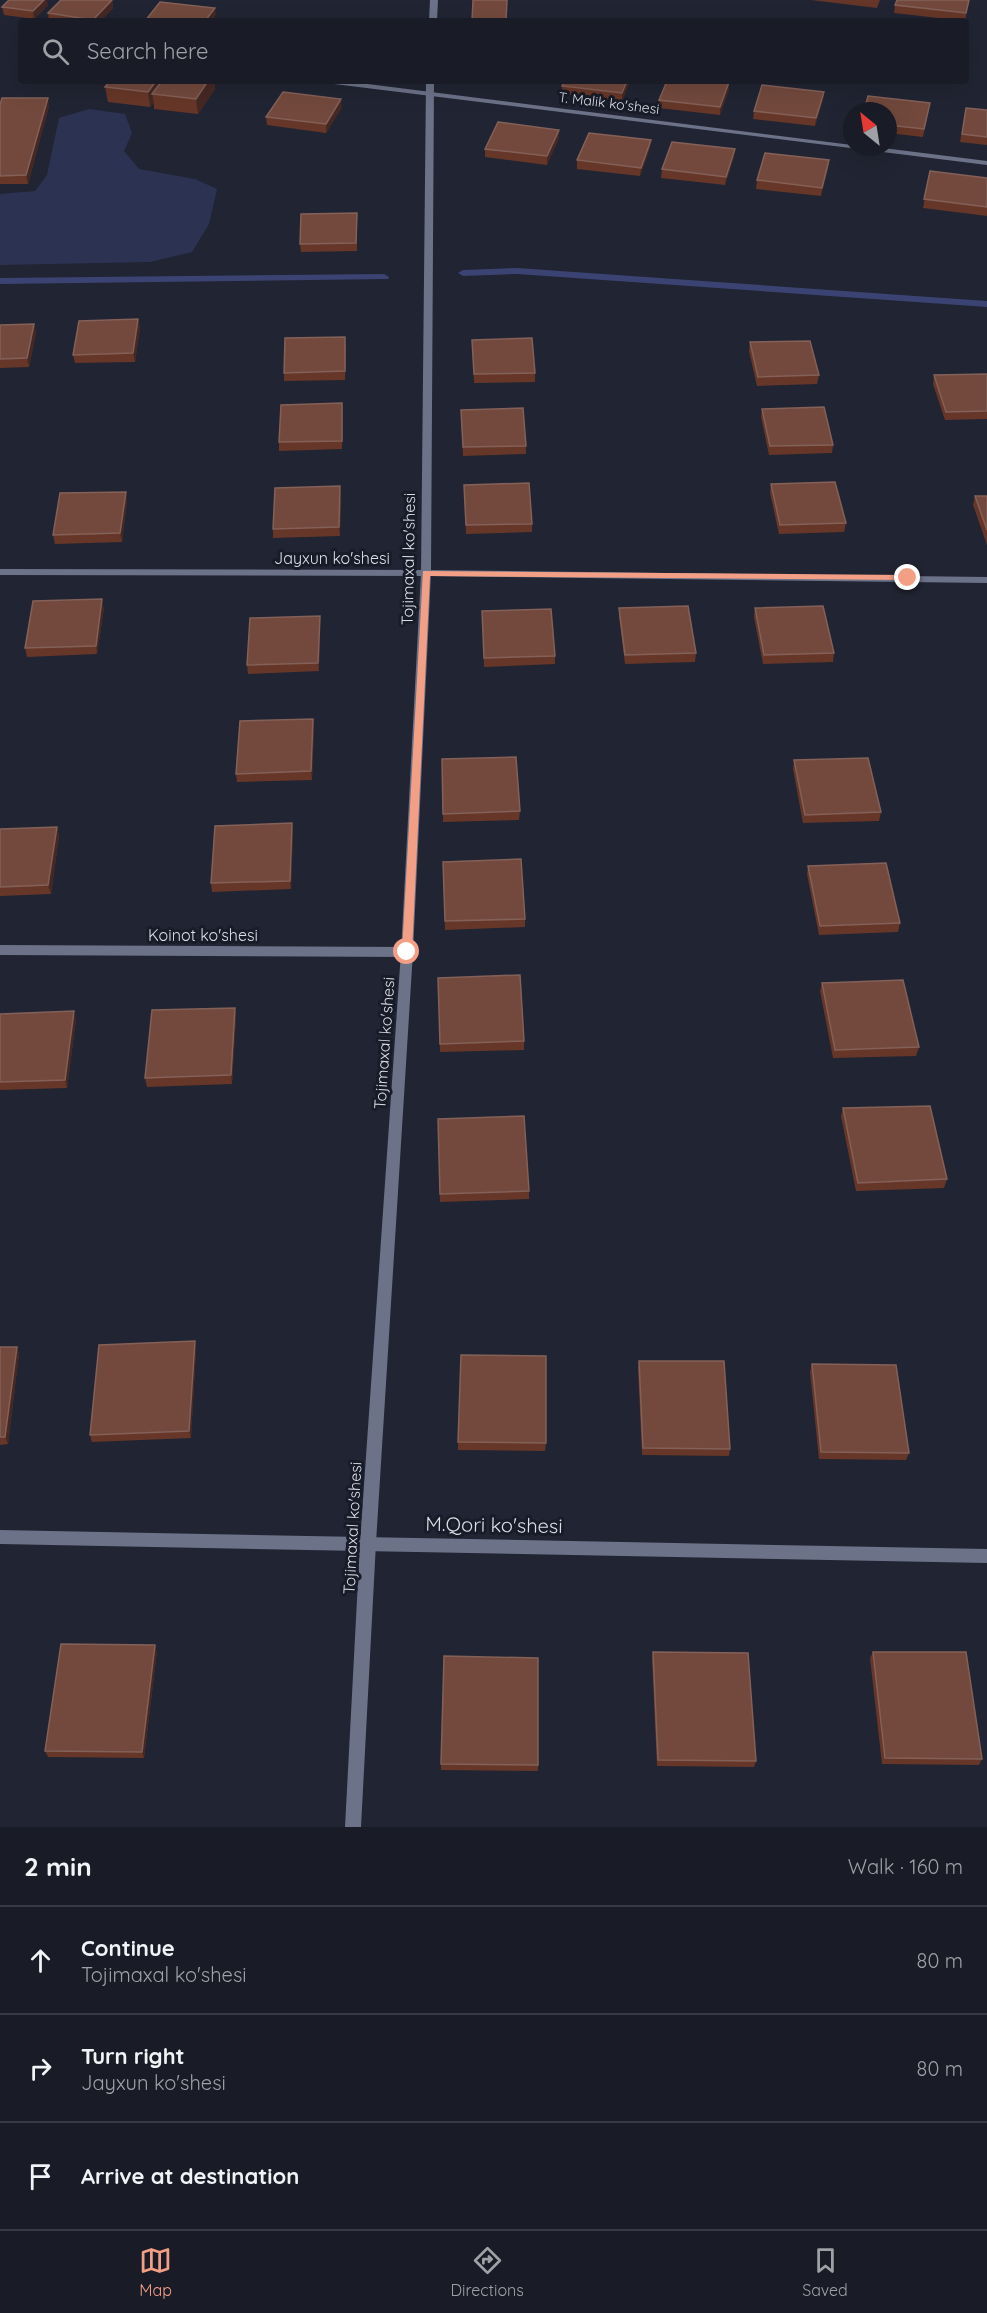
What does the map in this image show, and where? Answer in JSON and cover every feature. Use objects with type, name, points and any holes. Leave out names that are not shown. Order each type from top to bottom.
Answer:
[{"type":"street","points":[[433,18],[434,0]]},
{"type":"street","name":"T. Malik ko'shesi","points":[[350,84],[843,146]]},
{"type":"street","name":"Tojimaxal ko'shesi","points":[[353,1827],[368,1543],[407,952],[426,573],[430,84]]},
{"type":"street","name":"T. Malik ko'shesi","points":[[897,152],[987,163]]},
{"type":"street","name":"Jayxun ko'shesi","points":[[0,572],[426,573],[987,580]]},
{"type":"street","name":"Koinot ko'shesi","points":[[0,950],[407,952]]},
{"type":"street","name":"M.Qori ko'shesi","points":[[0,1537],[987,1556]]},
{"type":"shaded area","points":[[89,109],[125,114],[132,133],[124,151],[139,169],[195,179],[217,189],[209,224],[192,252],[150,262],[0,265],[0,194],[35,191],[47,175],[59,118]]},
{"type":"building","points":[[9,0],[44,0],[33,11],[2,7]]},
{"type":"building","points":[[61,0],[112,0],[95,18],[48,13]]},
{"type":"building","points":[[473,0],[507,0],[506,18],[472,18]]},
{"type":"building","points":[[897,0],[969,0],[966,13],[895,5]]},
{"type":"building","points":[[160,2],[215,8],[207,18],[147,18]]},
{"type":"building","points":[[108,84],[154,84],[148,92],[105,87]]},
{"type":"building","points":[[160,84],[206,84],[196,99],[152,94]]},
{"type":"building","points":[[563,84],[626,84],[622,93],[562,86]]},
{"type":"building","points":[[666,84],[728,84],[720,107],[659,100]]},
{"type":"building","points":[[762,85],[824,92],[816,118],[754,111]]},
{"type":"building","points":[[283,92],[341,99],[326,124],[266,117]]},
{"type":"building","points":[[868,96],[930,103],[924,129],[897,126],[897,102],[866,102]]},
{"type":"building","points":[[2,98],[48,98],[26,175],[0,176],[0,105]]},
{"type":"building","points":[[966,108],[987,110],[987,137],[962,134]]},
{"type":"building","points":[[498,122],[559,130],[547,156],[485,149]]},
{"type":"building","points":[[589,133],[651,140],[641,168],[577,160]]},
{"type":"building","points":[[672,142],[735,149],[726,177],[662,169]]},
{"type":"building","points":[[765,153],[829,160],[822,188],[757,180]]},
{"type":"building","points":[[930,171],[987,178],[987,207],[924,199]]},
{"type":"building","points":[[357,213],[356,243],[300,244],[301,214]]},
{"type":"building","points":[[138,319],[133,353],[73,355],[79,321]]},
{"type":"building","points":[[34,324],[27,358],[0,359],[0,325]]},
{"type":"building","points":[[345,337],[345,371],[284,373],[285,338]]},
{"type":"building","points":[[532,338],[535,373],[474,374],[472,340]]},
{"type":"building","points":[[810,341],[819,375],[758,377],[750,342]]},
{"type":"building","points":[[987,374],[987,411],[946,412],[934,375]]},
{"type":"building","points":[[342,403],[342,441],[279,442],[281,405]]},
{"type":"building","points":[[824,407],[833,445],[770,446],[762,409]]},
{"type":"building","points":[[523,408],[526,446],[463,447],[461,410]]},
{"type":"building","points":[[835,482],[846,523],[780,525],[771,484]]},
{"type":"building","points":[[529,483],[532,524],[466,525],[464,485]]},
{"type":"building","points":[[340,486],[339,527],[273,529],[275,488]]},
{"type":"building","points":[[126,492],[120,533],[53,535],[60,493]]},
{"type":"building","points":[[975,496],[987,496],[987,530]]},
{"type":"building","points":[[102,599],[96,646],[25,648],[33,601]]},
{"type":"building","points":[[688,606],[696,653],[625,655],[619,608]]},
{"type":"building","points":[[823,606],[834,653],[764,655],[755,608]]},
{"type":"building","points":[[551,609],[555,656],[484,658],[482,611]]},
{"type":"building","points":[[320,616],[318,663],[247,665],[250,618]]},
{"type":"building","points":[[313,719],[311,771],[236,774],[240,721]]},
{"type":"building","points":[[516,757],[520,811],[443,814],[442,759]]},
{"type":"building","points":[[868,758],[881,812],[805,815],[794,760]]},
{"type":"building","points":[[292,823],[290,881],[211,883],[215,826]]},
{"type":"building","points":[[57,827],[48,885],[0,887],[0,829]]},
{"type":"building","points":[[521,859],[525,919],[445,921],[443,862]]},
{"type":"building","points":[[886,863],[900,923],[820,926],[808,866]]},
{"type":"building","points":[[520,975],[524,1041],[440,1044],[438,978]]},
{"type":"building","points":[[903,980],[919,1047],[835,1050],[822,983]]},
{"type":"building","points":[[235,1008],[231,1075],[145,1078],[152,1010]]},
{"type":"building","points":[[74,1011],[65,1080],[0,1082],[0,1014]]},
{"type":"building","points":[[930,1106],[947,1179],[858,1183],[843,1108]]},
{"type":"building","points":[[524,1116],[529,1191],[440,1194],[438,1119]]},
{"type":"building","points":[[195,1341],[189,1431],[90,1435],[99,1345]]},
{"type":"building","points":[[0,1347],[17,1347],[5,1437],[0,1437]]},
{"type":"building","points":[[461,1355],[546,1356],[546,1443],[458,1442]]},
{"type":"building","points":[[639,1361],[724,1361],[730,1449],[643,1448]]},
{"type":"building","points":[[812,1364],[896,1365],[909,1453],[821,1452]]},
{"type":"building","points":[[61,1644],[155,1645],[142,1752],[45,1751]]},
{"type":"building","points":[[653,1652],[748,1653],[756,1761],[658,1760]]},
{"type":"building","points":[[873,1652],[966,1652],[982,1759],[885,1758]]},
{"type":"building","points":[[444,1656],[538,1658],[538,1765],[441,1764]]},
{"type":"waterway","points":[[463,273],[517,271],[987,304]]},
{"type":"waterway","points":[[0,281],[384,277]]},
{"type":"route","points":[[407,952],[426,573],[908,578]]}]
